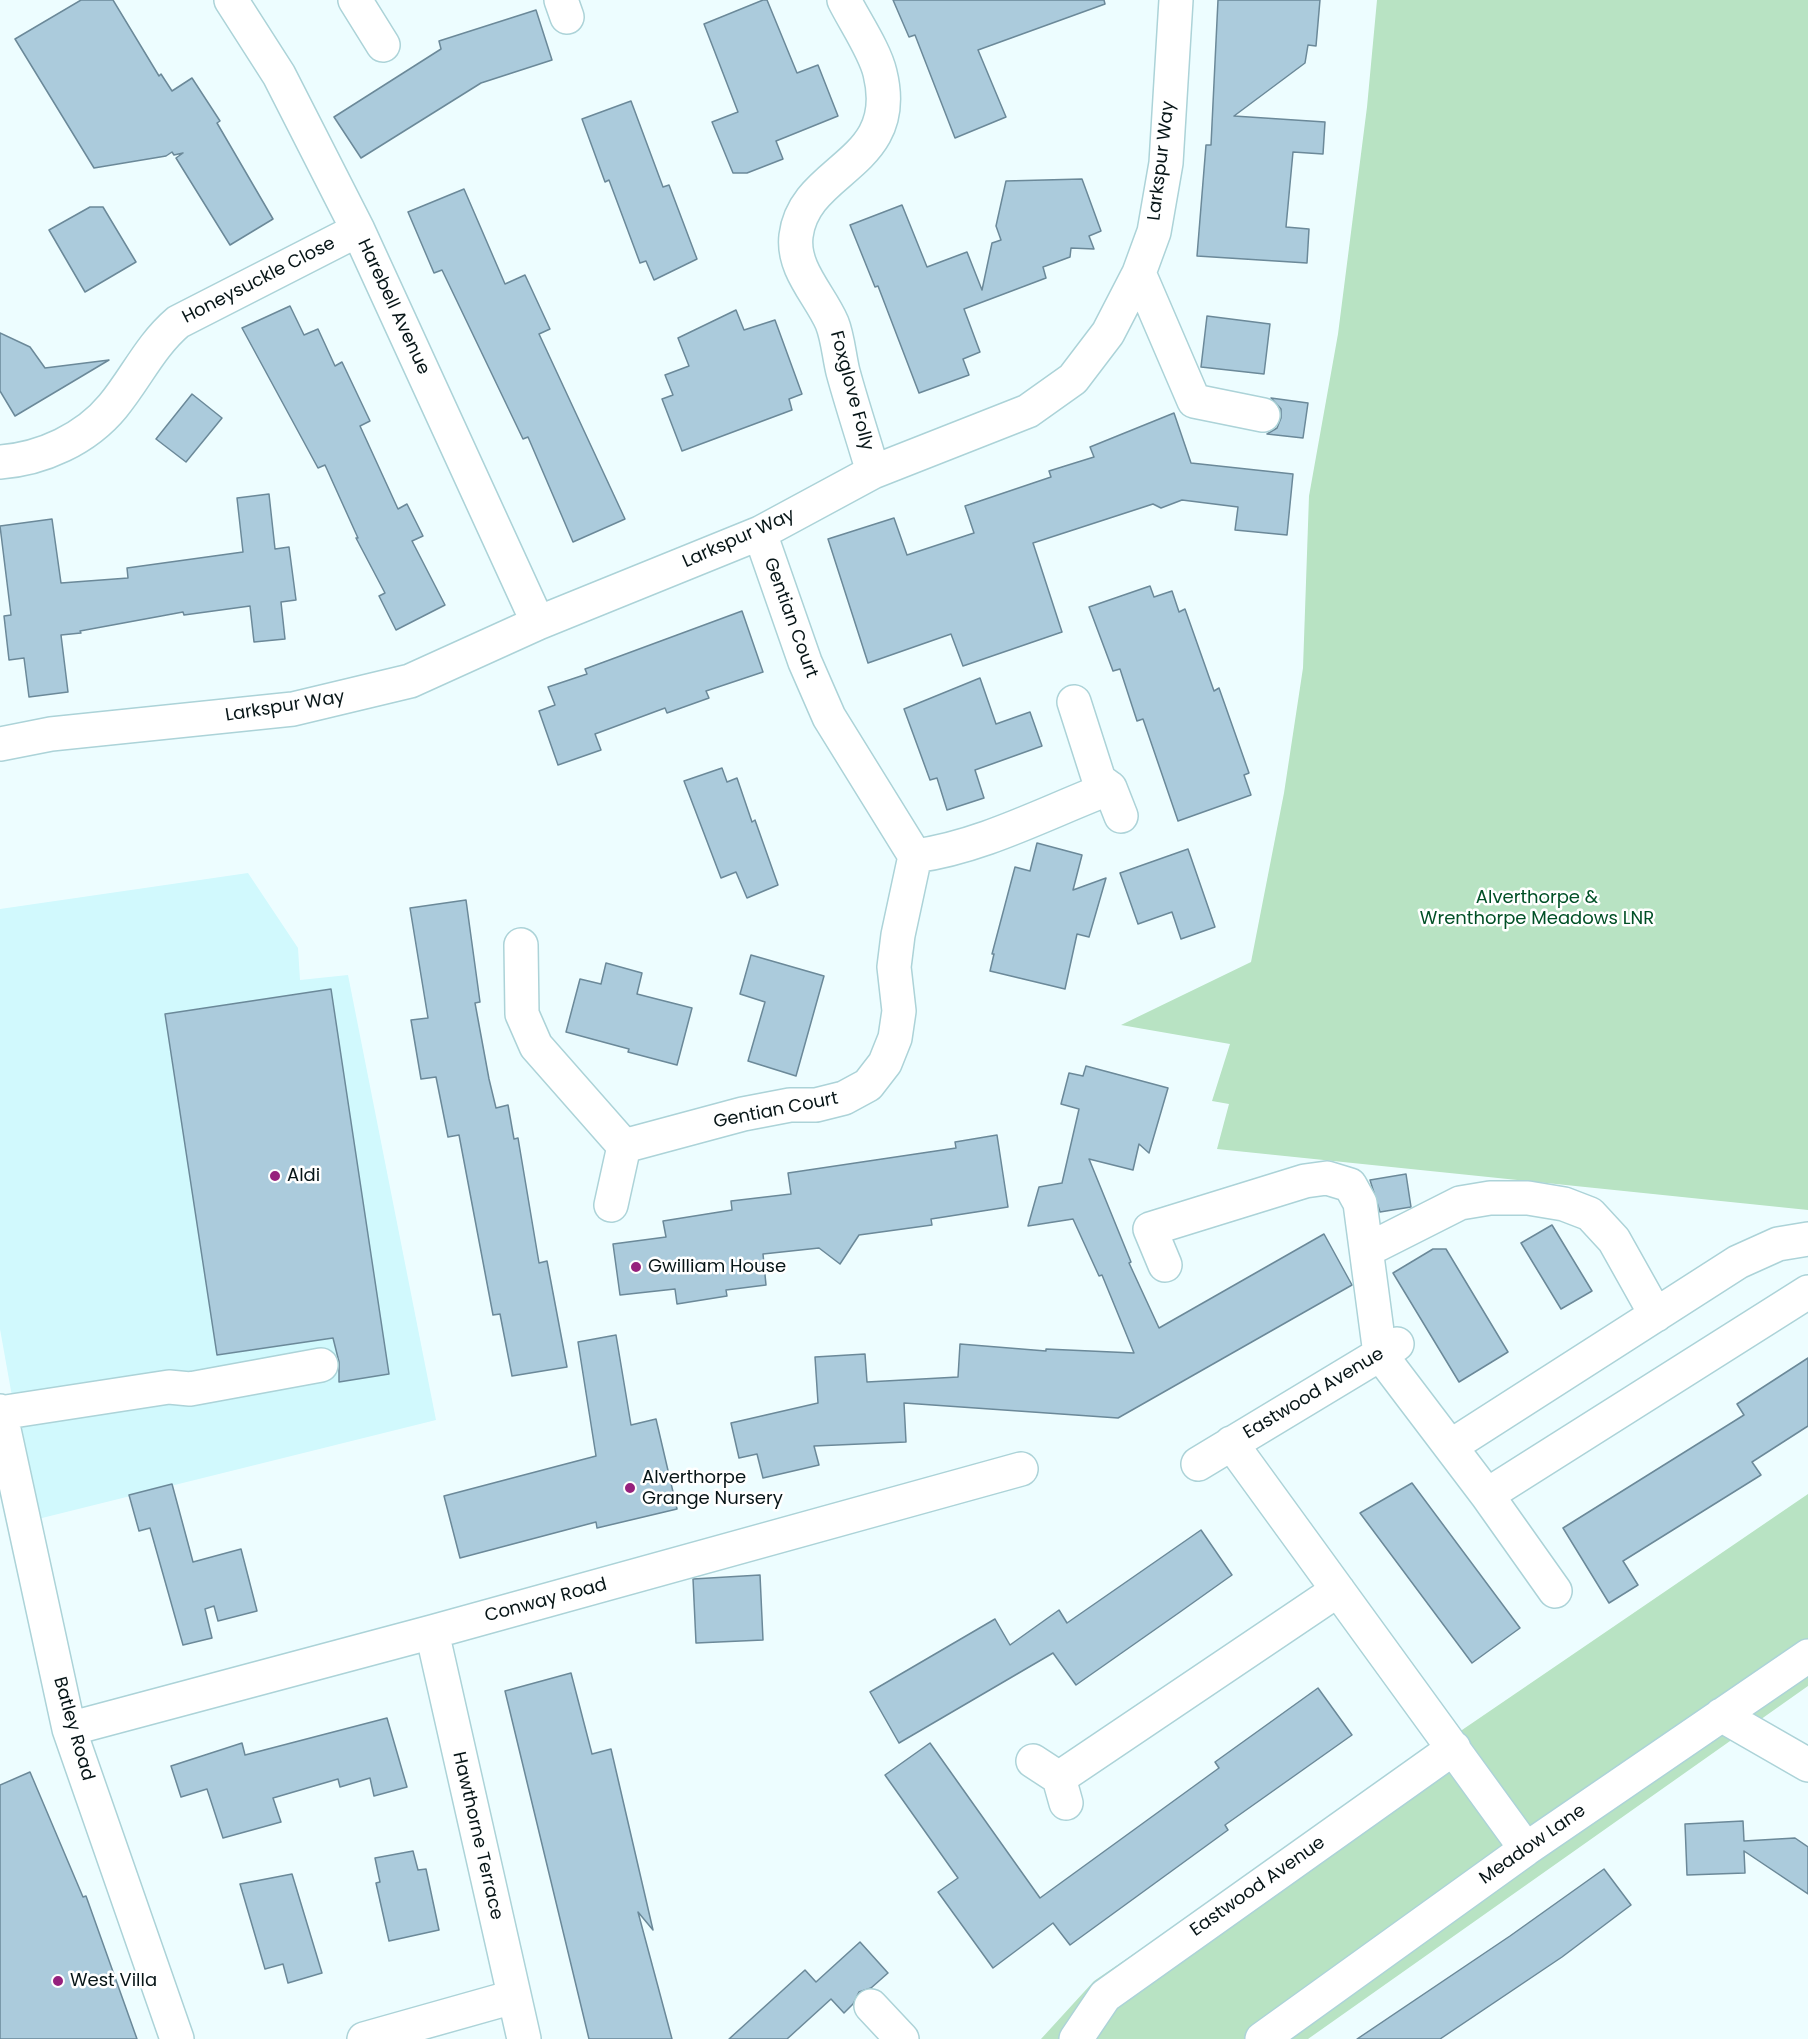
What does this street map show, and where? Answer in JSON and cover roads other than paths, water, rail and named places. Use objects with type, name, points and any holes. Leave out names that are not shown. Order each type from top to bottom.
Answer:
[{"type":"street","name":"Harebell Avenue","points":[[231,0],[279,75],[358,230],[538,622]]},
{"type":"street","name":"Foxglove Folly","points":[[844,0],[880,72],[884,105],[874,136],[857,160],[805,206],[795,237],[800,266],[832,323],[843,371],[873,472]]},
{"type":"street","name":"Larkspur Way","points":[[0,744],[51,734],[293,709],[410,681],[538,622],[760,533],[873,472],[1028,411],[1073,379],[1108,333],[1139,273],[1154,232],[1166,163],[1176,0]]},
{"type":"street","points":[[366,2],[383,45]]},
{"type":"street","name":"Honeysuckle Close","points":[[0,462],[25,460],[66,443],[94,425],[113,406],[160,337],[178,322],[358,230]]},
{"type":"street","points":[[1139,273],[1194,401],[1263,416]]},
{"type":"street","name":"Gentian Court","points":[[624,1146],[743,1114],[790,1105],[816,1105],[844,1098],[868,1085],[885,1063],[895,1038],[899,1011],[894,968],[898,935],[915,856],[828,717],[805,662],[760,533]]},
{"type":"street","points":[[915,856],[936,853],[985,837],[1116,802],[1099,780],[1074,702]]},
{"type":"street","points":[[521,945],[522,1014],[536,1046],[624,1146],[611,1205]]},
{"type":"street","points":[[1165,1265],[1150,1229],[1305,1181],[1327,1178],[1350,1185],[1360,1203],[1366,1250],[1388,1349],[1451,1446],[1555,1591]]},
{"type":"street","points":[[1366,1250],[1460,1203],[1490,1198],[1527,1198],[1564,1204],[1590,1214],[1614,1240],[1656,1315]]},
{"type":"street","points":[[1451,1446],[1738,1263],[1778,1244],[1808,1239]]},
{"type":"street","points":[[1487,1495],[1808,1292]]},
{"type":"street","name":"Eastwood Avenue","points":[[1198,1464],[1388,1349]]},
{"type":"street","points":[[0,1412],[169,1387],[190,1389],[321,1365]]},
{"type":"street","name":"Batley Road","points":[[0,1412],[69,1729],[177,2039]]},
{"type":"street","name":"Eastwood Avenue","points":[[1231,1443],[1526,1849]]},
{"type":"street","name":"Conway Road","points":[[69,1729],[1022,1470]]},
{"type":"street","points":[[1053,1780],[1338,1590]]},
{"type":"street","name":"Hawthorne Terrace","points":[[432,1632],[524,2039]]},
{"type":"street","name":"Meadow Lane","points":[[1262,2039],[1526,1849],[1808,1656]]},
{"type":"street","points":[[1721,1715],[1808,1765]]},
{"type":"street","name":"Eastwood Avenue","points":[[1076,2039],[1105,1996],[1454,1748]]},
{"type":"street","points":[[364,2039],[513,1997]]},
{"type":"place","name":"Aldi","points":[[275,1176]]},
{"type":"place","name":"Gwilliam House","points":[[636,1267]]},
{"type":"place","name":"Alverthorpe Grange Nursery","points":[[630,1488]]},
{"type":"place","name":"West Villa","points":[[58,1981]]},
{"type":"park label","name":"Alverthorpe & Wrenthorpe Meadows LNR","points":[[1537,908]]}]
